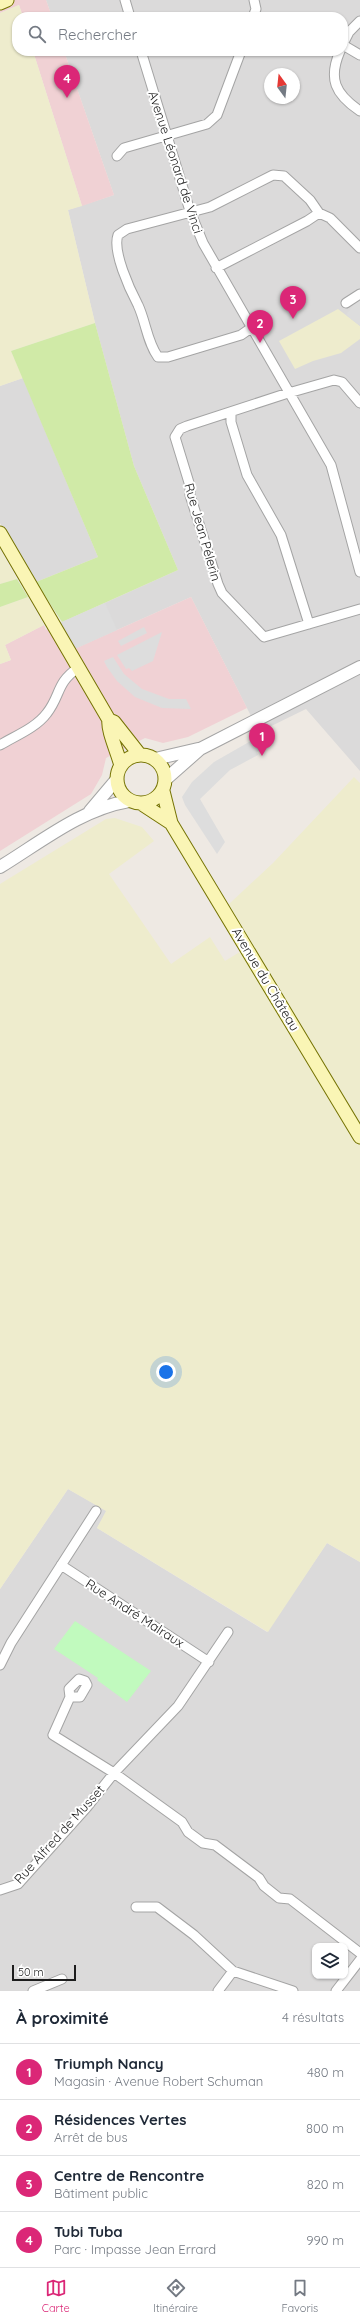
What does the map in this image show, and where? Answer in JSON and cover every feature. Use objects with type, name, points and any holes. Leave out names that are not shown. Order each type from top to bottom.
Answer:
[{"type":"main road","points":[[0,3],[7,0]]},
{"type":"main road","points":[[0,533],[109,720],[114,722],[140,755]]},
{"type":"main road","points":[[109,720],[108,727],[117,747],[121,766]]},
{"type":"main road","points":[[140,755],[155,759],[161,764],[164,785],[157,798],[142,804],[129,801],[121,794],[117,779],[121,766],[126,760],[140,755]]},
{"type":"main road","name":"Avenue du Château","points":[[164,785],[171,823],[360,1137]]},
{"type":"main road","name":"Avenue du Château","points":[[142,804],[171,823]]},
{"type":"street","points":[[125,0],[129,12]]},
{"type":"street","points":[[254,0],[256,8],[255,12]]},
{"type":"street","points":[[348,34],[360,21]]},
{"type":"street","points":[[348,47],[360,55]]},
{"type":"street","name":"Avenue Léonard de Vinci","points":[[143,56],[190,211],[203,243],[216,268],[331,465],[360,572]]},
{"type":"street","points":[[117,156],[124,148],[207,124],[214,119],[217,115],[238,56]]},
{"type":"street","points":[[338,56],[333,72],[338,90],[346,102],[360,110]]},
{"type":"street","points":[[252,328],[240,335],[168,357],[158,357],[152,349],[138,305],[133,298],[115,241],[121,232],[190,211],[210,207],[273,175],[279,175],[284,176],[310,200],[319,213],[330,218],[360,248]]},
{"type":"street","points":[[216,268],[307,221],[319,213]]},
{"type":"street","points":[[346,303],[360,294]]},
{"type":"street","name":"Rue Jean Pélerin","points":[[360,403],[342,382],[334,380],[180,429],[175,437],[218,584],[222,593],[264,637],[360,609]]},
{"type":"street","points":[[231,412],[231,422],[247,475],[281,535],[309,624]]},
{"type":"street","points":[[155,759],[200,749],[360,667]]},
{"type":"street","points":[[0,745],[39,721],[50,708],[62,681],[78,668]]},
{"type":"street","points":[[164,785],[200,749]]},
{"type":"street","points":[[89,812],[117,779]]},
{"type":"street","points":[[0,867],[89,812],[110,804],[129,801]]},
{"type":"street","points":[[0,1665],[11,1642],[96,1511]]},
{"type":"street","name":"Rue André Malraux","points":[[61,1565],[209,1662]]},
{"type":"street","name":"Rue Alfred de Musset","points":[[0,1890],[18,1884],[87,1807],[114,1772],[178,1706],[228,1632]]},
{"type":"street","points":[[70,1697],[53,1735],[114,1772],[182,1822],[188,1832],[203,1844],[215,1845],[259,1878],[264,1886],[279,1898],[290,1899],[360,1953]]},
{"type":"street","points":[[136,1907],[157,1907],[194,1935],[233,1971],[293,1991]]},
{"type":"street","points":[[336,1991],[360,1960]]},
{"type":"street","points":[[218,1991],[233,1971]]},
{"type":"street","points":[[33,1991],[62,1979]]},
{"type":"shaded area","points":[[0,0],[46,0],[50,12],[21,12],[19,5],[0,13]]},
{"type":"shaded area","points":[[46,0],[360,0],[360,771],[306,709],[259,732],[191,597],[63,654],[49,628],[178,570],[134,466],[95,323],[68,210],[114,195],[66,56],[348,56],[348,12],[50,12]]},
{"type":"shaded area","points":[[19,5],[21,12],[12,12],[12,56],[35,56],[82,206],[68,210],[95,323],[11,351],[23,378],[0,386],[0,13]]},
{"type":"shaded area","points":[[35,56],[66,56],[114,195],[82,206]]},
{"type":"shaded area","points":[[358,299],[360,301],[360,326],[346,315]]},
{"type":"shaded area","points":[[338,309],[360,326],[360,339],[341,353],[313,361],[295,369],[279,341]]},
{"type":"shaded area","points":[[23,378],[98,557],[36,582],[0,523],[0,386]]},
{"type":"shaded area","points":[[0,549],[17,579],[0,584]]},
{"type":"shaded area","points":[[28,597],[44,625],[5,645],[11,660],[0,664],[0,607]]},
{"type":"shaded area","points":[[191,597],[247,708],[188,737],[163,743],[145,738],[106,758],[102,775],[91,794],[0,851],[0,664],[11,660],[5,645],[44,625],[46,630],[49,628],[63,654]]},
{"type":"shaded area","points":[[105,603],[117,630],[77,648],[62,622]]},
{"type":"shaded area","points":[[144,627],[147,633],[121,646],[118,641]]},
{"type":"shaded area","points":[[162,632],[153,661],[132,671],[129,668],[126,669],[117,655]]},
{"type":"shaded area","points":[[113,657],[124,674],[142,689],[169,699],[186,699],[191,709],[162,708],[135,697],[117,681],[107,667],[104,661]]},
{"type":"shaded area","points":[[268,731],[274,743],[257,752],[258,755],[230,770],[200,799],[225,842],[217,854],[185,805],[182,797],[192,782],[214,762]]},
{"type":"shaded area","points":[[354,777],[360,783],[360,1562],[327,1543],[268,1632],[97,1528],[106,1511],[68,1489],[0,1589],[0,884],[106,819],[115,818],[142,827],[154,841],[109,874],[171,964],[210,937],[225,961],[251,945],[228,905],[273,863]]},
{"type":"shaded area","points":[[68,1489],[107,1511],[97,1528],[267,1632],[327,1543],[360,1562],[360,1991],[0,1991],[0,1589]]},
{"type":"green space","points":[[95,323],[134,466],[178,570],[62,622],[36,582],[98,557],[11,351]]},
{"type":"green space","points":[[17,579],[28,597],[0,607],[0,584]]},
{"type":"green space","points":[[75,1621],[151,1671],[127,1702],[97,1680],[98,1678],[54,1649]]},
{"type":"place","name":"Tubi Tuba","points":[[67,98]]},
{"type":"place","name":"Centre de Rencontre","points":[[293,319]]},
{"type":"place","name":"Résidences Vertes","points":[[260,343]]},
{"type":"place","name":"Triumph Nancy","points":[[262,756]]}]
